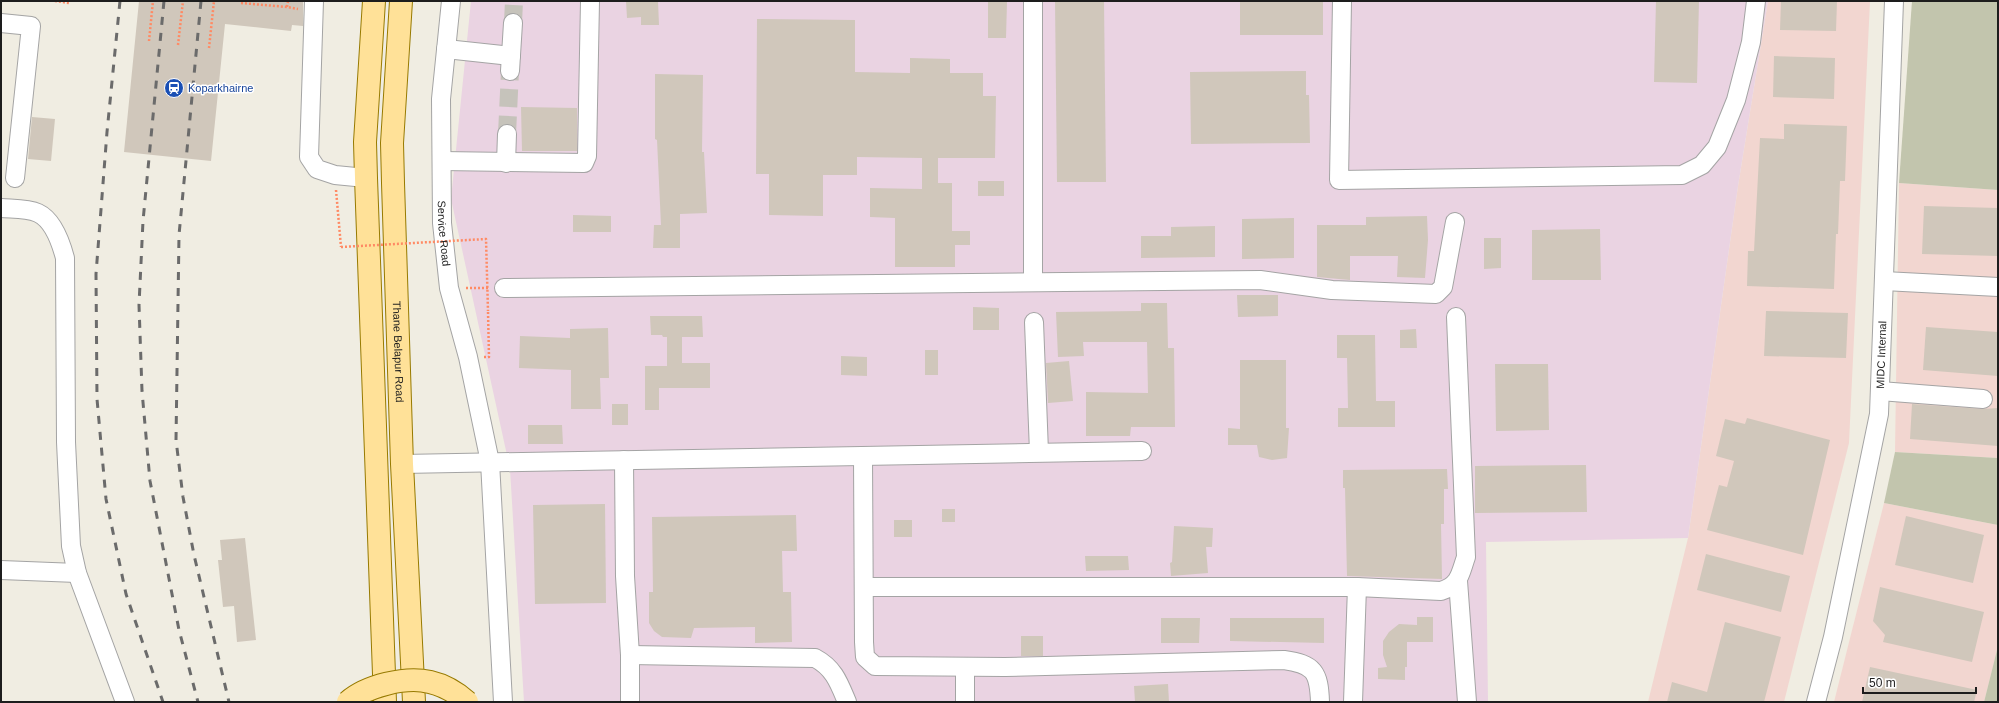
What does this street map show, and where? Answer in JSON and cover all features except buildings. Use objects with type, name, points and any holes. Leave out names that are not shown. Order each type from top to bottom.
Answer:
[{"type":"main road","points":[[374,1],[365,142],[385,702]]},
{"type":"main road","name":"Thane Belapur Road","points":[[401,1],[392,142],[402,464],[414,702]]},
{"type":"main road","points":[[348,702],[371,688],[396,682],[410,681],[429,681],[449,689],[467,702]]},
{"type":"street","points":[[314,1],[309,157],[317,169],[335,175],[366,178]]},
{"type":"street","name":"Service Road","points":[[451,1],[441,100],[442,223],[449,288],[468,357],[490,462],[500,700]]},
{"type":"street","points":[[442,161],[581,164],[586,160],[590,1]]},
{"type":"street","points":[[1033,1],[1033,282]]},
{"type":"street","points":[[1342,1],[1339,180],[1682,176],[1702,165],[1717,147],[1736,100],[1751,42],[1756,1]]},
{"type":"street","name":"MIDC Internal","points":[[1816,702],[1836,621],[1879,414],[1894,1]]},
{"type":"street","points":[[1,23],[31,26],[16,178]]},
{"type":"street","points":[[446,48],[511,64],[513,23]]},
{"type":"street","points":[[506,163],[507,134]]},
{"type":"street","points":[[1,208],[29,210],[40,214],[49,222],[58,238],[65,258],[67,490],[71,546],[77,573],[125,702]]},
{"type":"street","points":[[504,288],[1260,280],[1332,290],[1436,294],[1442,287],[1455,222]]},
{"type":"street","points":[[1884,281],[1998,287]]},
{"type":"street","points":[[1456,317],[1466,557],[1458,581],[1467,702]]},
{"type":"street","points":[[1034,322],[1039,452]]},
{"type":"street","points":[[1880,391],[1983,399]]},
{"type":"street","points":[[402,464],[1142,451]]},
{"type":"street","points":[[863,456],[865,657],[875,666],[965,667],[1284,660],[1300,662],[1309,666],[1320,685],[1320,702]]},
{"type":"street","points":[[624,460],[625,576],[630,656],[630,702]]},
{"type":"street","points":[[1,570],[77,573]]},
{"type":"street","points":[[864,587],[1357,588],[1441,591],[1449,588],[1458,581]]},
{"type":"street","points":[[1353,702],[1357,588]]},
{"type":"street","points":[[630,656],[815,658],[830,668],[836,675],[847,702]]},
{"type":"street","points":[[965,667],[965,702]]},
{"type":"path","points":[[55,1],[69,3]]},
{"type":"path","points":[[149,41],[153,1]]},
{"type":"path","points":[[178,45],[183,1]]},
{"type":"path","points":[[209,48],[214,1]]},
{"type":"path","points":[[241,3],[287,7]]},
{"type":"path","points":[[337,195],[341,247],[486,239],[489,356]]},
{"type":"path","points":[[449,288],[504,288]]},
{"type":"shaded area","points":[[471,1],[1768,1],[1738,186],[1688,538],[1486,542],[1488,702],[524,702],[510,469],[451,199]]},
{"type":"shaded area","points":[[1768,1],[1870,1],[1849,443],[1784,702],[1648,702],[1688,538],[1738,186]]},
{"type":"shaded area","points":[[1912,1],[1998,1],[1998,190],[1899,183]]},
{"type":"shaded area","points":[[1899,183],[1998,190],[1998,458],[1895,452]]},
{"type":"shaded area","points":[[1895,452],[1998,458],[1998,525],[1884,503]]},
{"type":"shaded area","points":[[1884,503],[1998,525],[1998,646],[1984,702],[1834,702]]},
{"type":"shaded area","points":[[1998,646],[1998,702],[1984,702]]},
{"type":"tunnel","points":[[513,23],[514,1]]},
{"type":"tunnel","points":[[507,134],[510,71]]},
{"type":"railway","points":[[120,1],[107,132],[96,274],[97,399],[106,499],[126,594],[163,702]]},
{"type":"railway","points":[[164,1],[143,221],[139,305],[142,391],[150,481],[179,630],[198,702]]},
{"type":"railway","points":[[201,1],[179,235],[176,440],[183,497],[194,555],[229,702]]},
{"type":"place","name":"Koparkhairne","points":[[174,88]]}]
